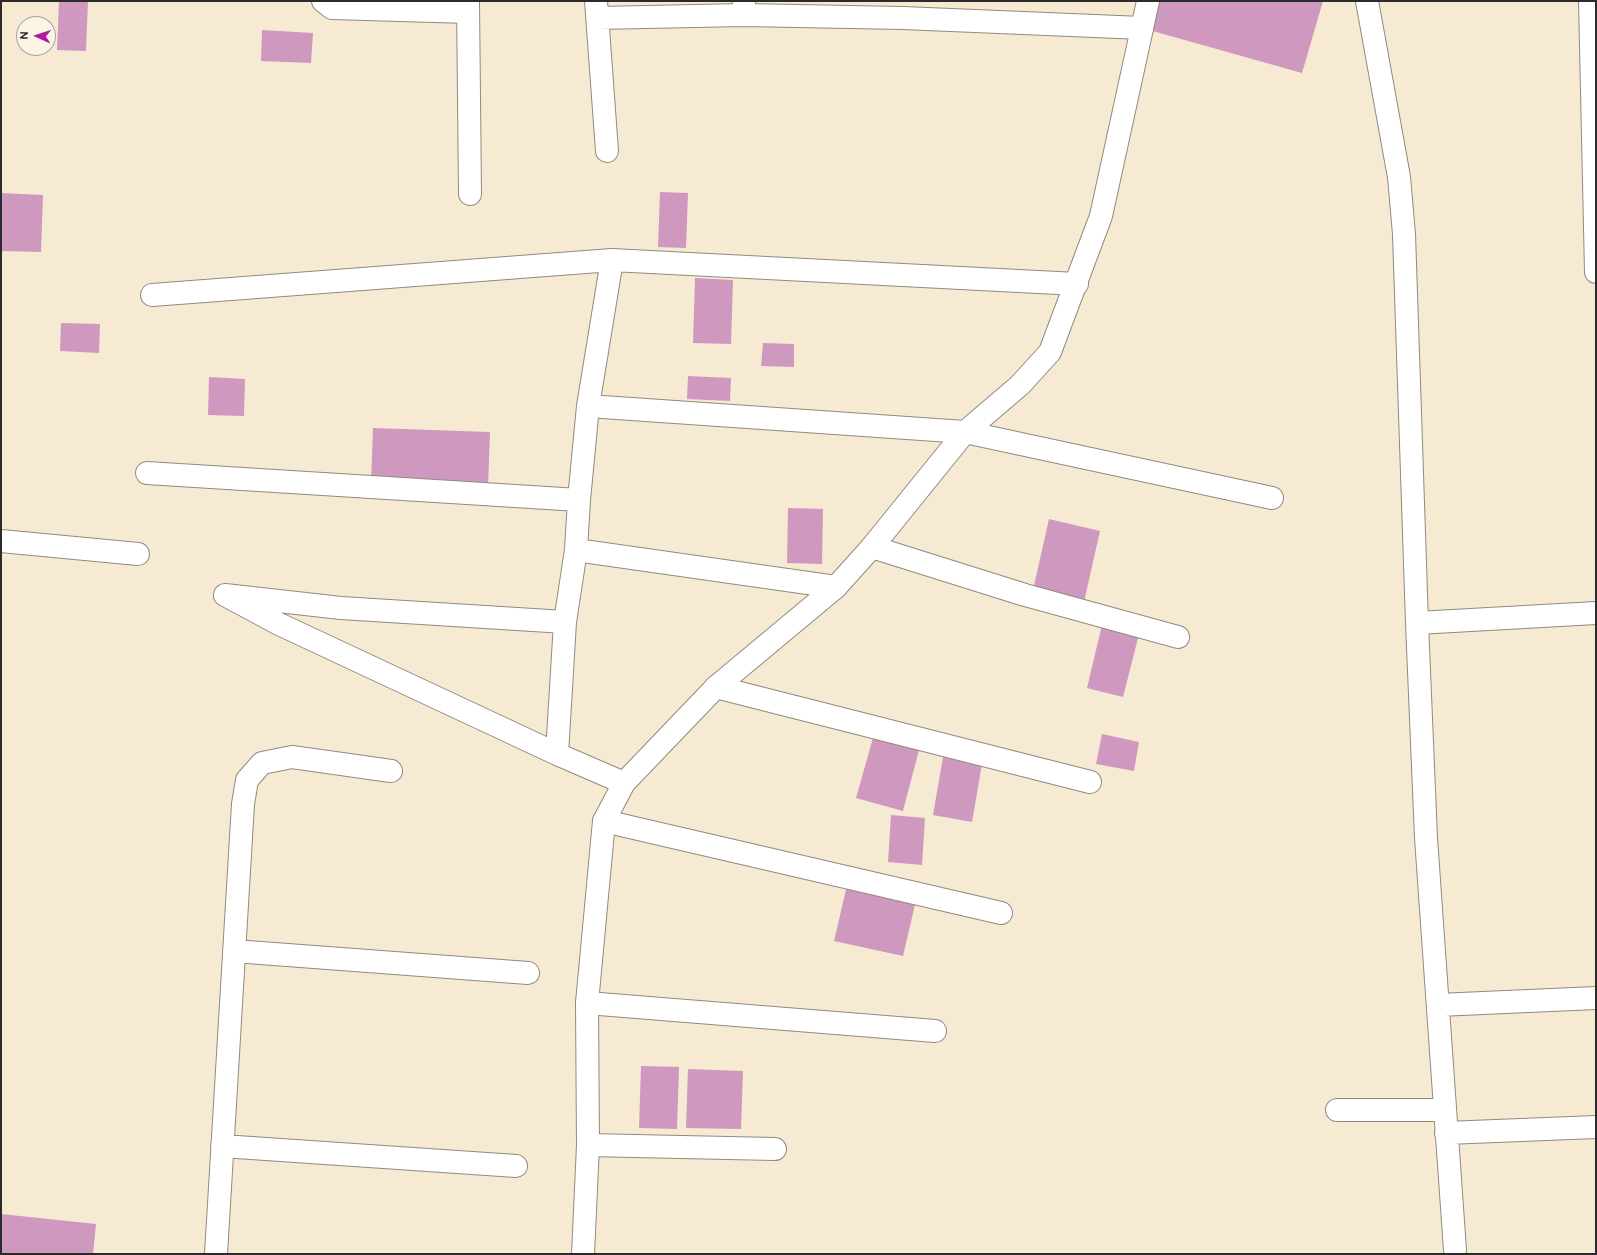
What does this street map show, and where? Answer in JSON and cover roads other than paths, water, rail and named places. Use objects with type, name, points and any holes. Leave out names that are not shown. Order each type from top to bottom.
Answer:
[{"type":"street","points":[[323,1],[332,8],[468,7],[470,194]]},
{"type":"street","points":[[583,1254],[588,1145],[587,1003],[604,822],[624,783],[716,687],[836,587],[872,547],[965,432],[1020,385],[1050,352],[1077,284],[1101,216],[1148,1]]},
{"type":"street","points":[[1367,1],[1399,177],[1404,234],[1417,624],[1426,838],[1455,1250]]},
{"type":"street","points":[[1590,1],[1596,272]]},
{"type":"street","points":[[607,151],[597,10],[743,8],[903,10],[1142,28]]},
{"type":"street","points":[[152,295],[612,260],[1077,284]]},
{"type":"street","points":[[558,754],[565,622],[576,550],[588,406],[612,260]]},
{"type":"street","points":[[588,406],[965,432],[1272,498]]},
{"type":"street","points":[[147,473],[579,500]]},
{"type":"street","points":[[1,541],[138,554]]},
{"type":"street","points":[[872,547],[1025,595],[1178,637]]},
{"type":"street","points":[[576,550],[836,587]]},
{"type":"street","points":[[565,622],[341,608],[225,595],[279,624],[558,754],[624,783]]},
{"type":"street","points":[[1417,624],[1596,614]]},
{"type":"street","points":[[716,687],[1090,782]]},
{"type":"street","points":[[216,1254],[243,804],[247,780],[262,763],[292,757],[391,771]]},
{"type":"street","points":[[604,822],[1001,913]]},
{"type":"street","points":[[234,951],[528,972]]},
{"type":"street","points":[[1438,1005],[1596,998]]},
{"type":"street","points":[[587,1003],[935,1031]]},
{"type":"street","points":[[1337,1110],[1445,1110]]},
{"type":"street","points":[[1446,1133],[1596,1127]]},
{"type":"street","points":[[588,1145],[775,1149]]},
{"type":"street","points":[[222,1146],[516,1166]]}]
